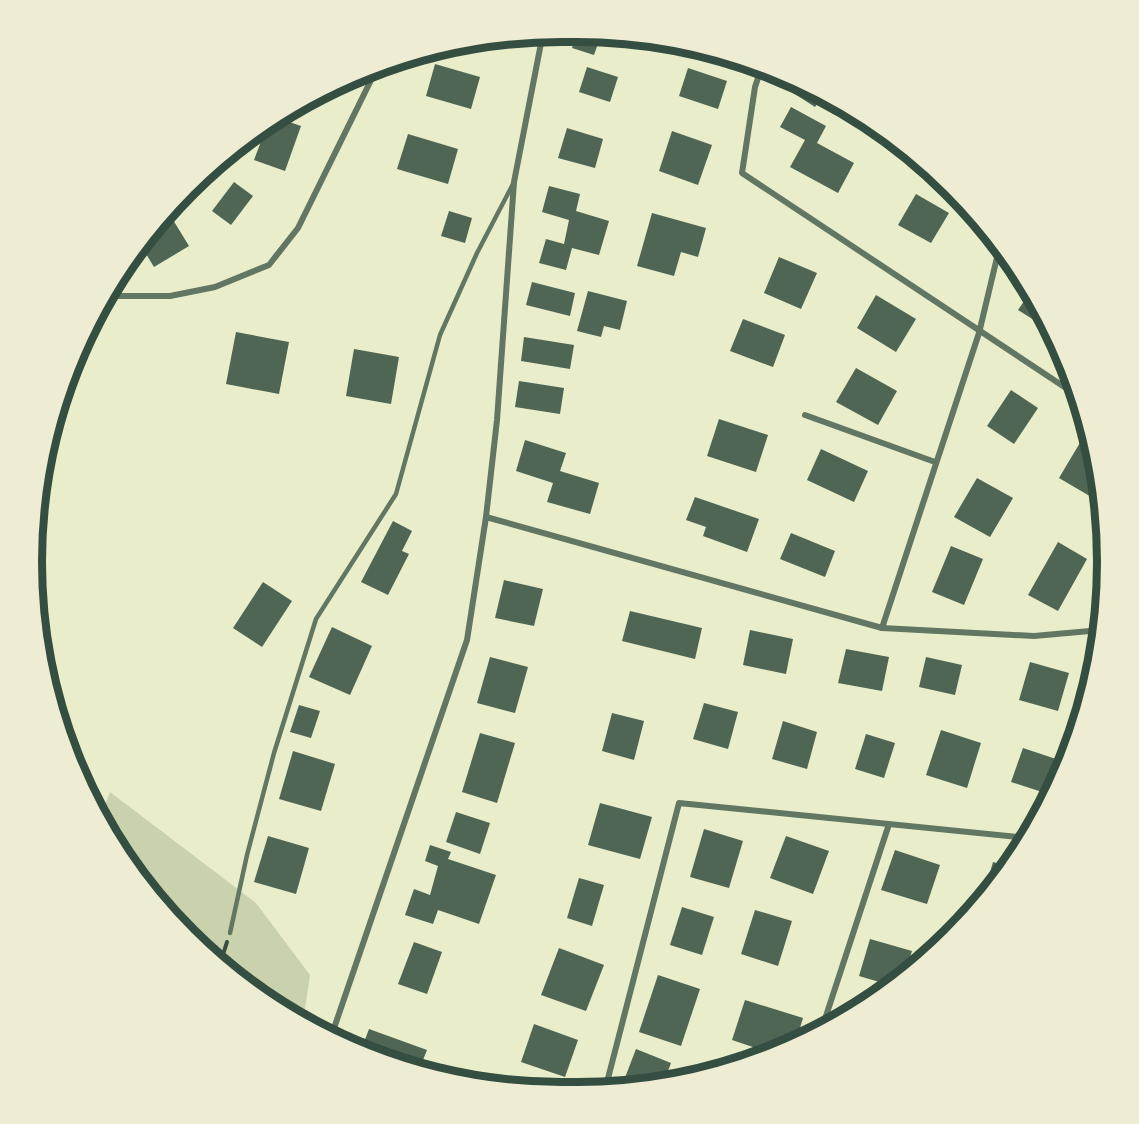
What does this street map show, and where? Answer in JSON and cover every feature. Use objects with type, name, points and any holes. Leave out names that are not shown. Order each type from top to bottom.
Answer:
[{"type":"street","points":[[334,1029],[468,640],[486,518],[496,420],[514,182],[541,43]]},
{"type":"street","points":[[759,76],[755,87],[742,173],[979,333],[1067,389]]},
{"type":"street","points":[[116,296],[170,296],[204,290],[268,265],[298,228],[372,79]]},
{"type":"street","points":[[882,628],[979,333],[997,256]]},
{"type":"street","points":[[805,415],[935,462]]},
{"type":"street","points":[[486,518],[882,628],[1034,636],[1093,631]]},
{"type":"street","points":[[607,1081],[679,803],[1018,837]]},
{"type":"street","points":[[825,1018],[889,824]]},
{"type":"lane","points":[[230,933],[246,855],[274,753],[316,619],[396,494],[440,335],[477,253],[514,182]]},
{"type":"path","points":[[223,956],[230,933]]},
{"type":"green space","points":[[110,792],[256,903],[310,975],[304,1013],[245,975],[194,930],[149,879],[104,807]]},
{"type":"building","points":[[574,42],[598,43],[594,55],[572,48]]},
{"type":"building","points":[[636,45],[651,47],[650,50]]},
{"type":"building","points":[[435,64],[480,77],[471,109],[426,96]]},
{"type":"building","points":[[587,67],[618,77],[610,102],[579,92]]},
{"type":"building","points":[[688,68],[727,81],[718,109],[679,96]]},
{"type":"building","points":[[788,87],[818,102],[815,107],[787,89]]},
{"type":"building","points":[[791,107],[826,126],[817,143],[854,163],[838,193],[790,167],[805,140],[780,127]]},
{"type":"building","points":[[287,121],[301,126],[285,171],[254,160],[263,137]]},
{"type":"building","points":[[567,128],[603,139],[595,168],[558,158]]},
{"type":"building","points":[[672,131],[712,145],[698,185],[659,171]]},
{"type":"building","points":[[408,134],[458,149],[448,184],[397,169]]},
{"type":"building","points":[[234,182],[253,196],[231,225],[212,211]]},
{"type":"building","points":[[549,186],[580,194],[576,211],[609,221],[599,255],[572,248],[566,270],[539,263],[546,239],[564,244],[569,220],[542,212]]},
{"type":"building","points":[[916,194],[949,213],[931,243],[898,225]]},
{"type":"building","points":[[449,211],[472,218],[465,243],[441,236]]},
{"type":"building","points":[[652,213],[706,228],[698,257],[681,252],[674,276],[637,266]]},
{"type":"building","points":[[172,218],[189,246],[154,267],[145,252]]},
{"type":"building","points":[[779,257],[817,273],[801,309],[764,293]]},
{"type":"building","points":[[532,282],[575,293],[570,316],[526,305]]},
{"type":"building","points":[[588,291],[627,301],[620,330],[604,326],[601,337],[577,331]]},
{"type":"building","points":[[876,295],[916,319],[896,352],[857,328]]},
{"type":"building","points":[[1025,299],[1038,323],[1018,310]]},
{"type":"building","points":[[743,319],[785,335],[773,367],[730,351]]},
{"type":"building","points":[[236,332],[289,342],[279,394],[226,384]]},
{"type":"building","points":[[524,337],[574,345],[570,369],[521,361]]},
{"type":"building","points":[[354,349],[399,357],[391,404],[346,396]]},
{"type":"building","points":[[856,368],[897,391],[878,425],[836,402]]},
{"type":"building","points":[[519,381],[564,388],[560,414],[515,407]]},
{"type":"building","points":[[1011,390],[1038,408],[1014,444],[987,426]]},
{"type":"building","points":[[719,419],[768,435],[756,472],[707,456]]},
{"type":"building","points":[[1082,439],[1093,498],[1059,478]]},
{"type":"building","points":[[525,440],[566,453],[560,471],[599,483],[590,514],[547,502],[553,483],[516,471]]},
{"type":"building","points":[[821,449],[868,471],[854,502],[807,480]]},
{"type":"building","points":[[977,478],[1013,498],[990,537],[954,517]]},
{"type":"building","points":[[695,497],[759,519],[747,552],[703,536],[706,527],[686,520]]},
{"type":"building","points":[[393,521],[412,531],[402,551],[409,554],[388,595],[361,582]]},
{"type":"building","points":[[791,533],[835,551],[825,577],[780,559]]},
{"type":"building","points":[[1058,542],[1087,559],[1058,611],[1028,595]]},
{"type":"building","points":[[951,546],[983,559],[964,605],[932,592]]},
{"type":"building","points":[[504,580],[543,589],[534,626],[495,618]]},
{"type":"building","points":[[263,582],[292,601],[262,647],[233,628]]},
{"type":"building","points":[[630,611],[702,628],[695,659],[622,641]]},
{"type":"building","points":[[332,627],[372,646],[350,695],[309,677]]},
{"type":"building","points":[[750,630],[793,639],[786,674],[743,665]]},
{"type":"building","points":[[846,649],[889,657],[882,691],[838,683]]},
{"type":"building","points":[[490,657],[528,667],[515,713],[477,703]]},
{"type":"building","points":[[926,657],[962,665],[955,695],[919,687]]},
{"type":"building","points":[[1030,662],[1069,673],[1058,711],[1019,700]]},
{"type":"building","points":[[704,703],[738,712],[728,749],[693,739]]},
{"type":"building","points":[[299,705],[320,711],[311,738],[290,732]]},
{"type":"building","points":[[612,713],[644,721],[634,760],[602,751]]},
{"type":"building","points":[[783,721],[817,732],[807,769],[772,759]]},
{"type":"building","points":[[941,730],[981,743],[967,788],[926,775]]},
{"type":"building","points":[[480,733],[515,743],[497,803],[462,792]]},
{"type":"building","points":[[866,734],[895,743],[884,778],[855,769]]},
{"type":"building","points":[[1023,748],[1056,759],[1043,792],[1011,782]]},
{"type":"building","points":[[293,751],[335,764],[321,811],[279,799]]},
{"type":"building","points":[[600,803],[652,817],[640,859],[588,845]]},
{"type":"building","points":[[456,812],[490,823],[480,854],[446,842]]},
{"type":"building","points":[[704,829],[743,841],[729,888],[690,877]]},
{"type":"building","points":[[268,836],[309,848],[296,894],[254,882]]},
{"type":"building","points":[[786,836],[829,851],[813,894],[770,878]]},
{"type":"building","points":[[430,845],[451,852],[448,859],[496,875],[479,924],[438,910],[433,924],[405,915],[414,889],[430,895],[438,866],[425,861]]},
{"type":"building","points":[[895,850],[940,865],[927,904],[881,890]]},
{"type":"building","points":[[993,862],[1000,864],[990,879],[987,882]]},
{"type":"building","points":[[579,878],[604,885],[592,926],[567,918]]},
{"type":"building","points":[[682,907],[714,917],[702,955],[670,945]]},
{"type":"building","points":[[755,910],[792,921],[778,966],[741,954]]},
{"type":"building","points":[[870,939],[912,951],[908,963],[882,983],[859,976]]},
{"type":"building","points":[[414,942],[442,952],[427,994],[398,984]]},
{"type":"building","points":[[559,948],[604,965],[586,1011],[541,995]]},
{"type":"building","points":[[658,975],[700,989],[681,1046],[639,1032]]},
{"type":"building","points":[[745,1000],[803,1018],[799,1032],[758,1049],[732,1040]]},
{"type":"building","points":[[534,1024],[578,1040],[565,1077],[521,1062]]},
{"type":"building","points":[[369,1029],[427,1050],[422,1062],[364,1042]]},
{"type":"building","points":[[636,1049],[671,1063],[667,1074],[624,1080]]}]
